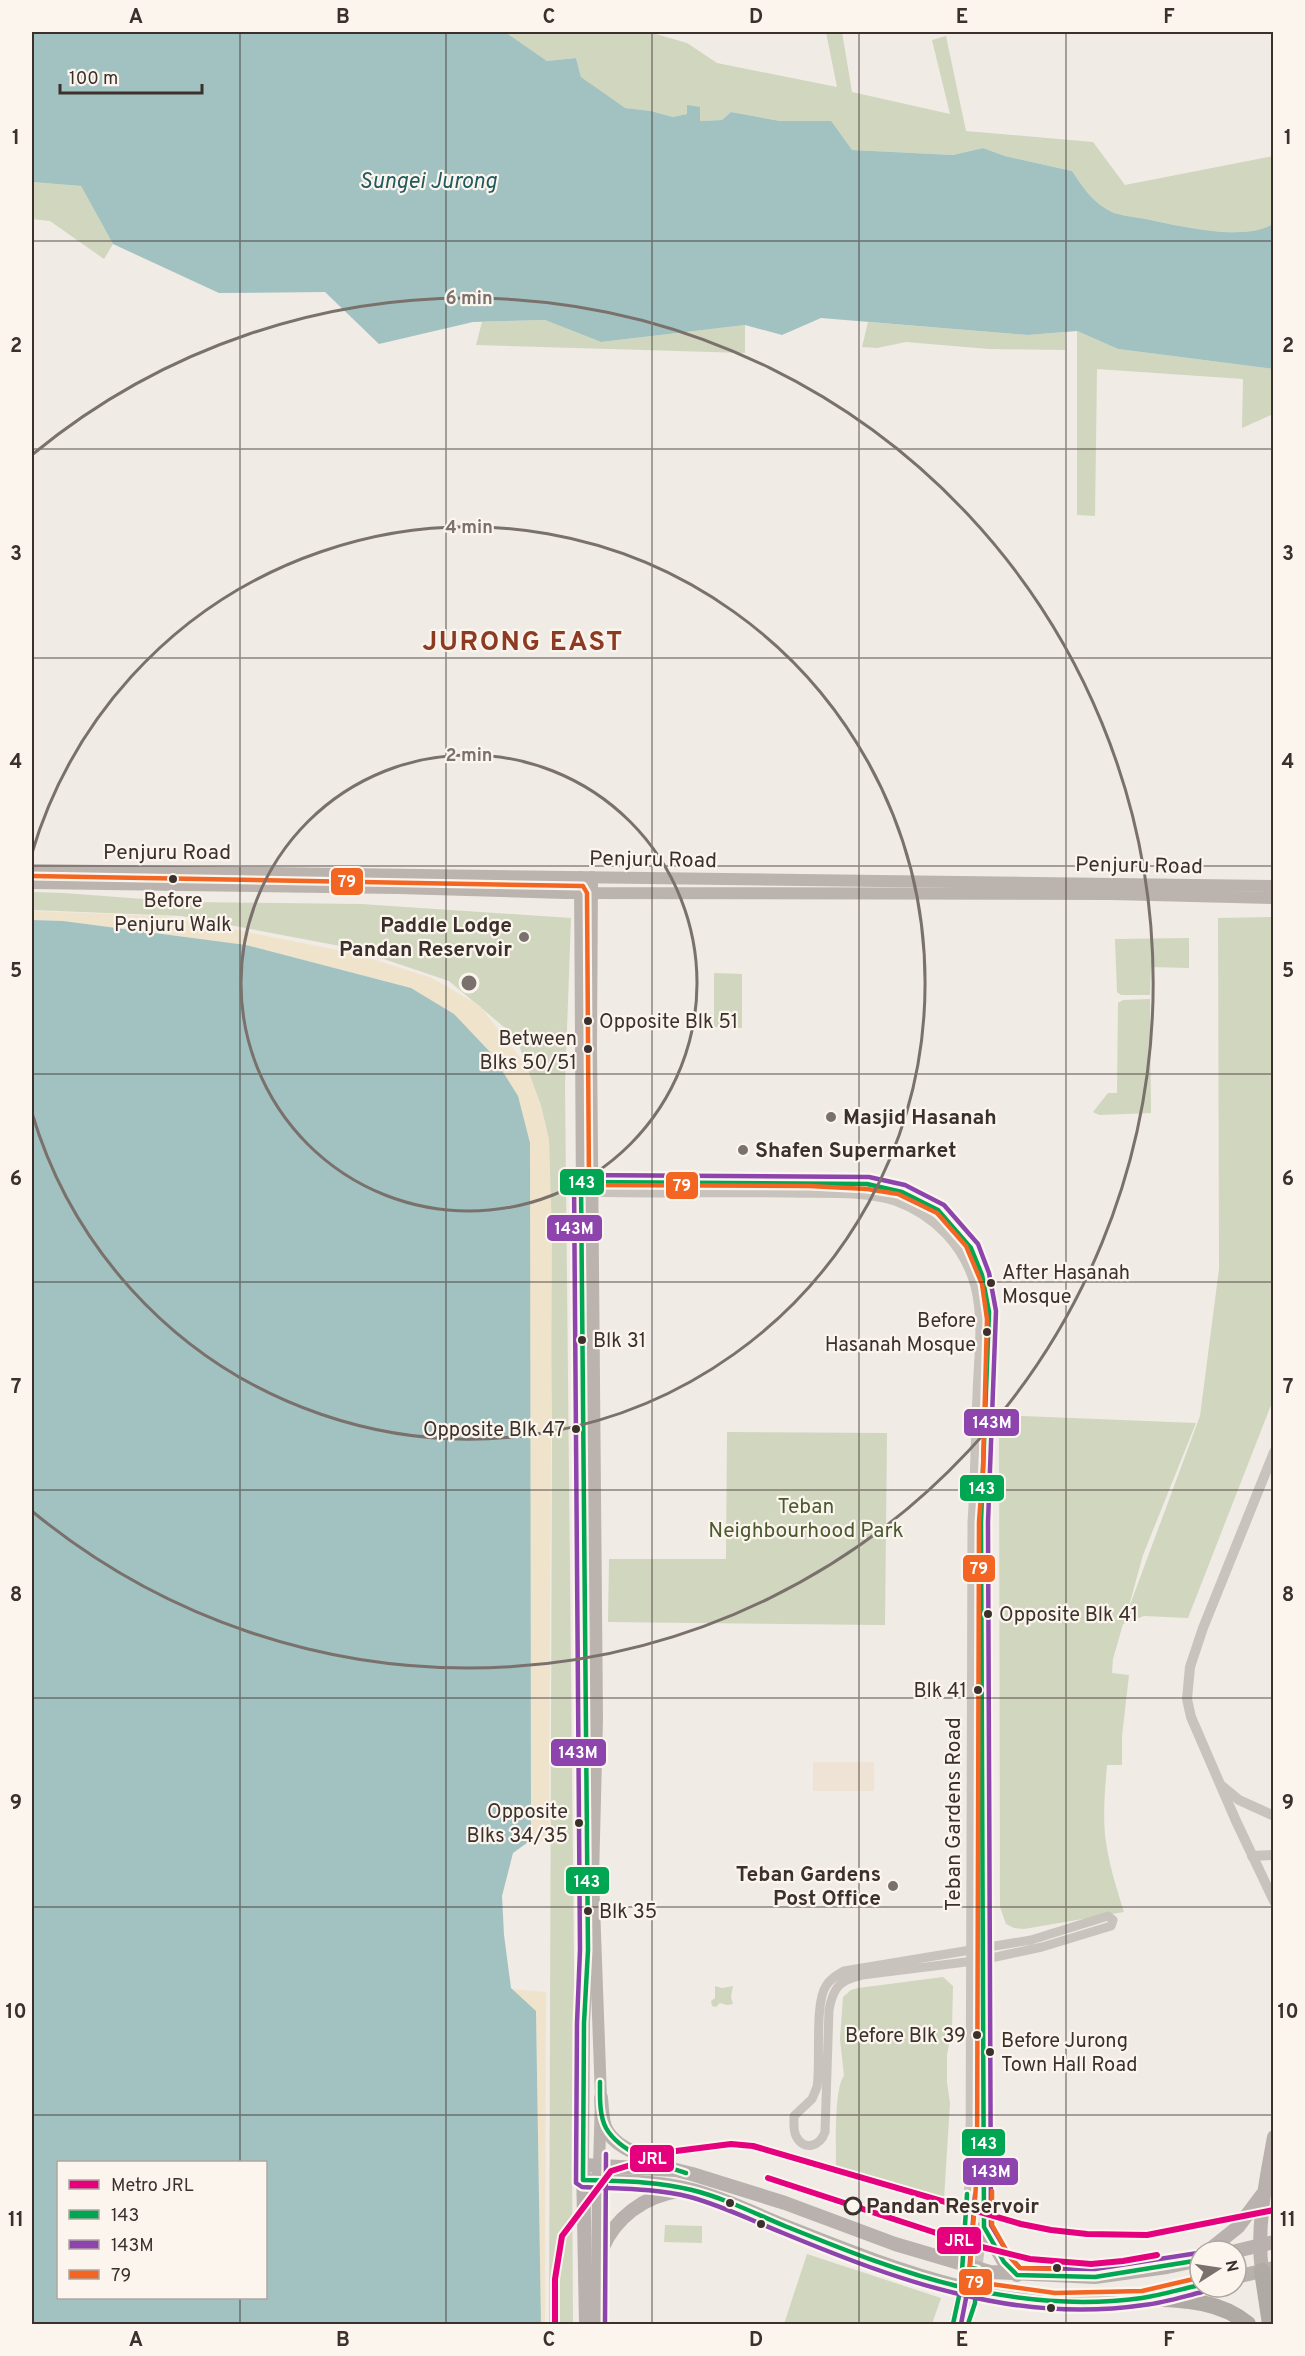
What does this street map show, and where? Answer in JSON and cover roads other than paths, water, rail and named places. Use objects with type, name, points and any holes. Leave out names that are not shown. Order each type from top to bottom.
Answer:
[{"type":"highway","points":[[1268,2270],[1270,2325]]},
{"type":"highway","points":[[1143,2298],[1214,2305],[1236,2315],[1248,2325]]},
{"type":"main road","name":"Penjuru Road","points":[[32,870],[586,877],[1079,888],[1274,898]]},
{"type":"main road","points":[[586,877],[588,1950],[584,2023],[583,2165],[586,2325]]},
{"type":"main road","name":"Penjuru Road","points":[[32,883],[586,893],[1274,886]]},
{"type":"main road","points":[[587,1187],[597,1708],[593,1878],[601,2098],[598,2325]]},
{"type":"main road","points":[[601,2098],[605,2127],[614,2139],[635,2154],[676,2170],[785,2203],[894,2244],[962,2266],[1017,2274],[1095,2277],[1188,2261]]},
{"type":"main road","points":[[1248,2274],[1268,2270],[1258,2246],[1274,2137]]},
{"type":"main road","points":[[583,2165],[599,2173],[689,2190],[740,2205],[782,2225],[876,2260],[961,2287],[1055,2301],[1143,2298],[1188,2288]]},
{"type":"main road","points":[[583,2180],[599,2173],[676,2170]]},
{"type":"main road","points":[[599,2254],[609,2232],[634,2209],[662,2195],[689,2190]]},
{"type":"main road","points":[[1223,2239],[1238,2227],[1265,2190]]},
{"type":"main road","points":[[984,2227],[1004,2262],[1017,2274]]},
{"type":"main road","points":[[1248,2248],[1274,2242]]},
{"type":"street","name":"Teban Gardens Road","points":[[587,1187],[867,1184],[902,1192],[938,1210],[971,1248],[982,1275],[989,1311],[977,1522],[970,1951],[970,2171],[961,2287],[953,2325]]},
{"type":"street","points":[[1274,1452],[1203,1628],[1188,1681],[1187,1699],[1191,1717],[1274,1901]]},
{"type":"street","name":"Teban Gardens Road","points":[[968,2325],[975,2303],[978,2251],[984,2227],[977,1522]]},
{"type":"street","points":[[1221,1786],[1239,1800],[1274,1816]]},
{"type":"street","points":[[1252,1856],[1274,1856]]},
{"type":"street","points":[[1108,1916],[1113,1920],[1111,1926],[1092,1932],[982,1960],[846,1979],[836,1987],[829,2010],[825,2132],[822,2140],[816,2145],[802,2144],[796,2138],[794,2116],[812,2099],[817,2087],[821,2003],[825,1988],[832,1978],[844,1971],[970,1951],[1031,1940],[1108,1916]]},
{"type":"water","name":"Sungei Jurong","points":[[32,32],[505,32],[547,61],[576,58],[581,77],[625,108],[651,111],[673,117],[687,114],[687,105],[700,107],[700,121],[722,120],[731,112],[780,121],[831,121],[852,150],[953,155],[983,148],[1005,156],[1072,171],[1095,201],[1114,213],[1211,231],[1246,232],[1273,224],[1273,369],[1118,349],[1077,331],[1028,335],[821,318],[782,335],[745,325],[601,342],[545,320],[473,322],[379,344],[325,292],[219,293],[113,244],[81,186],[32,182]]},
{"type":"water","points":[[32,920],[63,921],[246,945],[411,988],[454,1014],[491,1053],[518,1096],[530,1143],[531,1840],[513,1853],[502,1896],[504,1935],[511,1988],[536,2011],[541,2324],[32,2324]]},
{"type":"metro line","name":"JRL","points":[[555,2324],[555,2279],[562,2236],[611,2171],[676,2151],[731,2144],[753,2146],[1021,2224],[1087,2234],[1147,2235],[1274,2210]]},
{"type":"metro line","name":"JRL","points":[[768,2178],[970,2244],[1030,2259],[1091,2264],[1157,2255]]},
{"type":"place","name":"Before Penjuru Walk","points":[[173,879]]},
{"type":"place","name":"Paddle Lodge Pandan Reservoir","points":[[524,937]]},
{"type":"place","name":"Opposite Blk 51","points":[[588,1021]]},
{"type":"place","name":"Between Blks 50/51","points":[[588,1049]]},
{"type":"place","name":"Masjid Hasanah","points":[[831,1117]]},
{"type":"place","name":"Shafen Supermarket","points":[[743,1150]]},
{"type":"place","name":"After Hasanah Mosque","points":[[991,1283]]},
{"type":"place","name":"Before Hasanah Mosque","points":[[987,1332]]},
{"type":"place","name":"Blk 31","points":[[582,1340]]},
{"type":"place","name":"Opposite Blk 47","points":[[576,1429]]},
{"type":"place","name":"Opposite Blk 41","points":[[988,1614]]},
{"type":"place","name":"Blk 41","points":[[978,1690]]},
{"type":"place","name":"Opposite Blks 34/35","points":[[579,1823]]},
{"type":"place","name":"Teban Gardens Post Office","points":[[893,1886]]},
{"type":"place","name":"Blk 35","points":[[588,1911]]},
{"type":"place","name":"Before Blk 39","points":[[977,2035]]},
{"type":"place","name":"Before Jurong Town Hall Road","points":[[990,2052]]},
{"type":"place","name":"Pandan Reservoir","points":[[853,2206]]},
{"type":"district","name":"JURONG EAST","points":[[523,641]]},
{"type":"park label","name":"Teban Neighbourhood Park","points":[[806,1518]]}]
